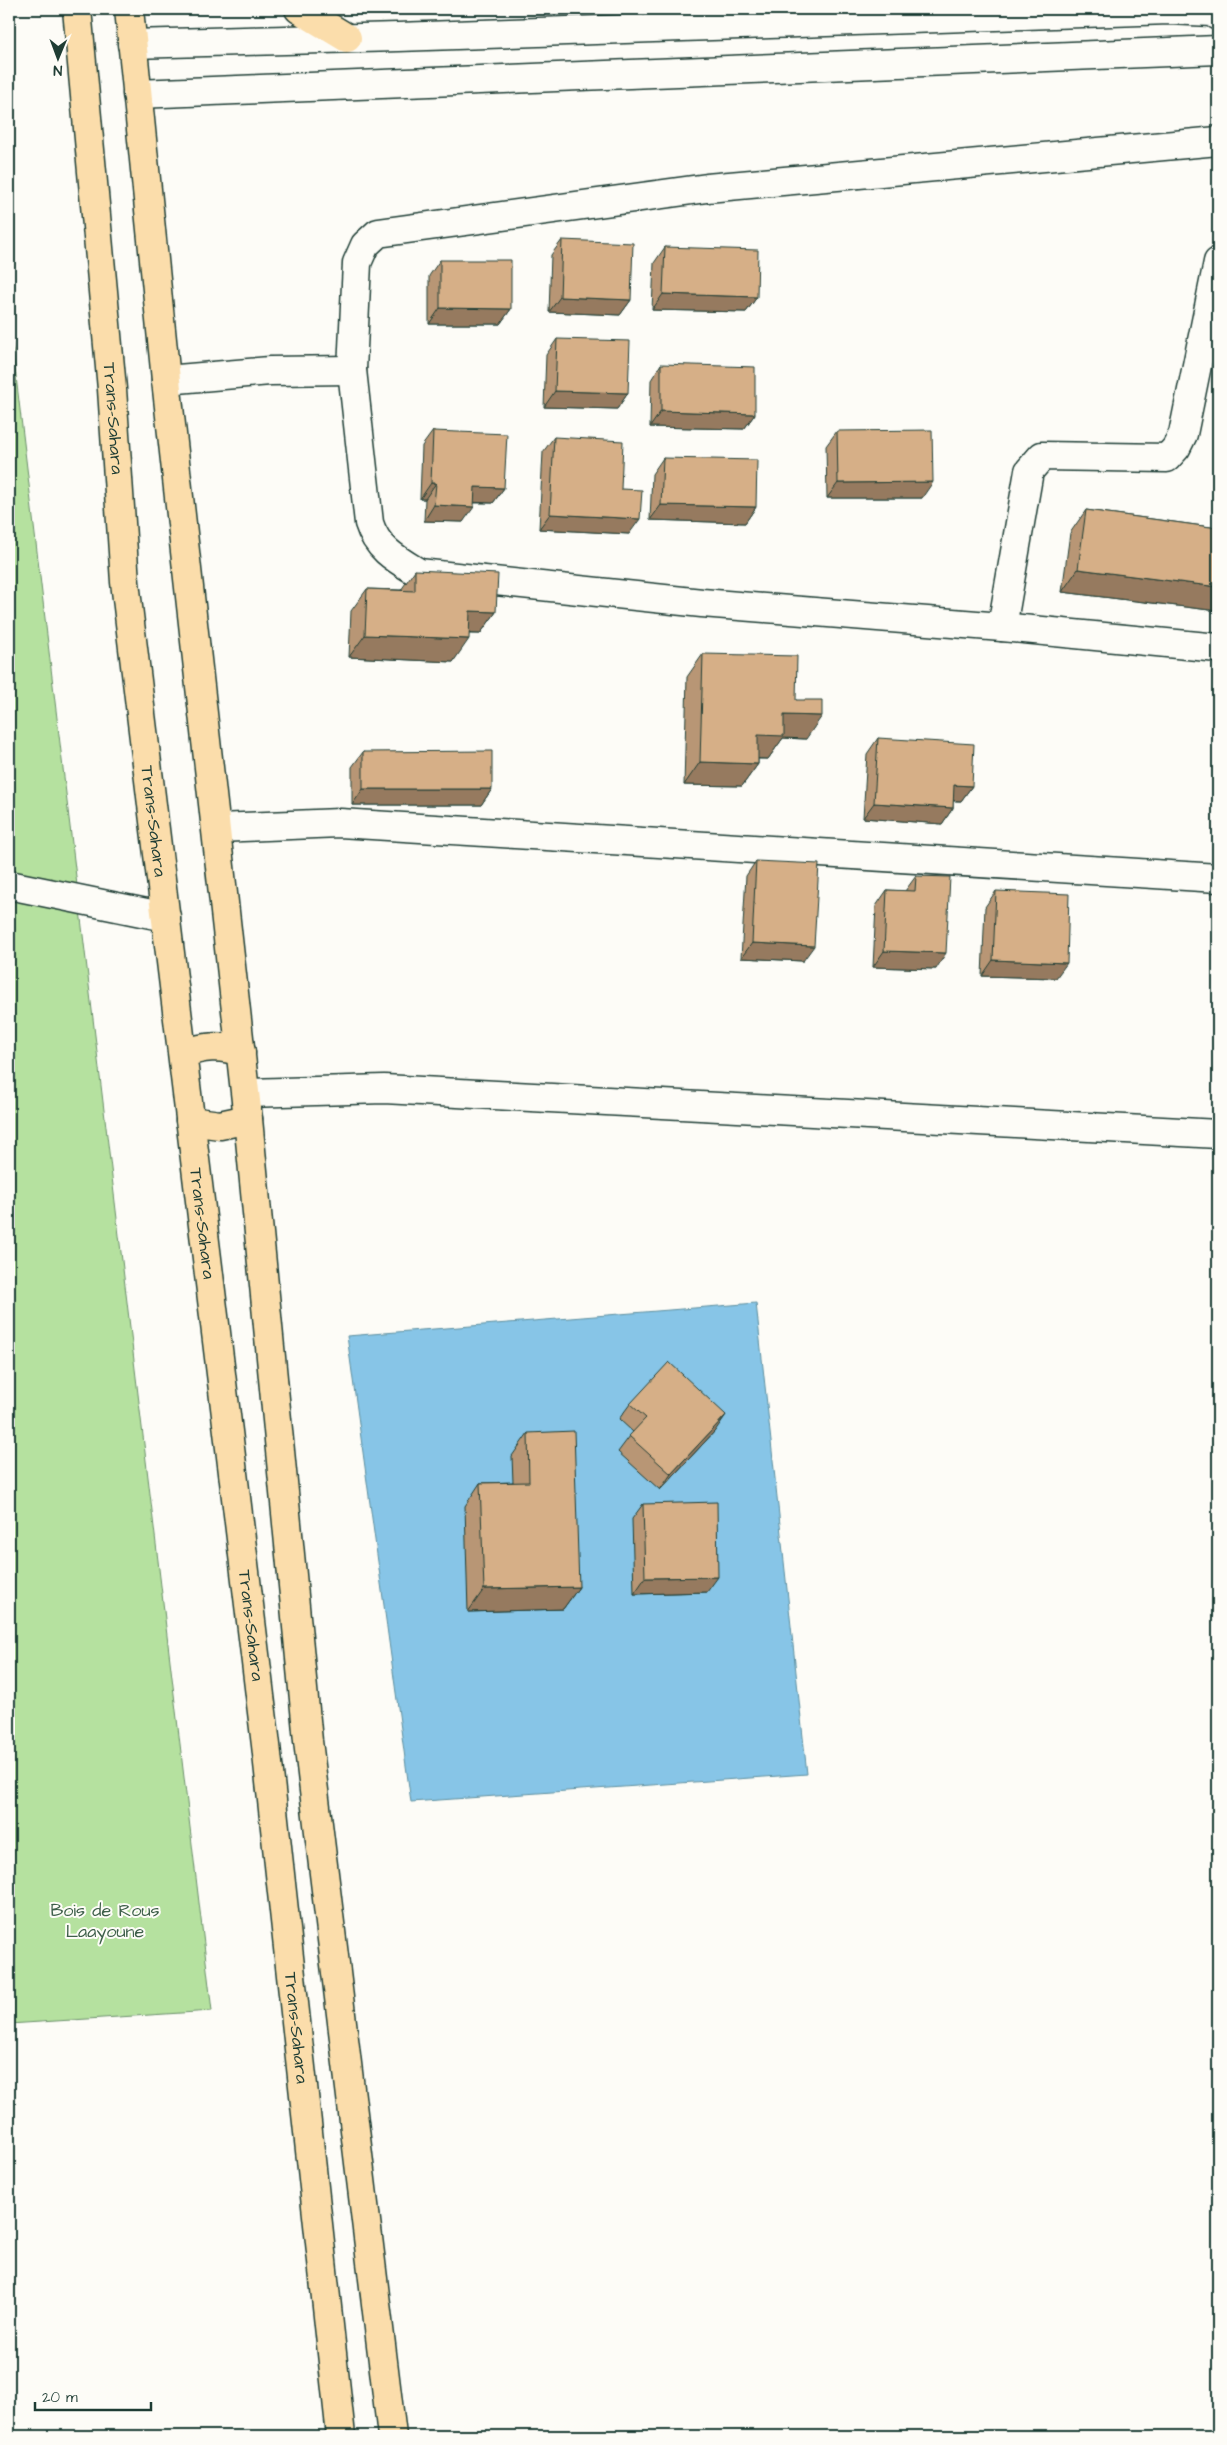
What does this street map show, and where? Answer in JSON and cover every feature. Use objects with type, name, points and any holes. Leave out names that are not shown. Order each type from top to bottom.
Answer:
[{"type":"highway","name":"Trans-Sahara","points":[[77,9],[112,389],[125,582],[266,1745],[341,2436]]},
{"type":"highway","points":[[299,9],[347,38]]},
{"type":"highway","points":[[130,11],[166,380],[247,1106],[308,1741],[392,2436]]},
{"type":"highway","points":[[183,1054],[196,1048],[211,1046],[226,1047],[241,1052]]},
{"type":"highway","points":[[190,1121],[220,1125],[247,1106]]},
{"type":"street","points":[[132,44],[1169,10],[1214,12],[1218,43]]},
{"type":"street","points":[[137,94],[1218,50]]},
{"type":"street","points":[[1218,141],[707,188],[378,233],[365,245],[357,263],[352,370],[369,522],[373,537],[395,558],[419,572],[702,603],[1002,627],[1218,648]]},
{"type":"street","points":[[1002,627],[1030,471],[1042,456],[1167,458],[1176,448],[1183,434],[1218,262]]},
{"type":"street","points":[[166,380],[270,371],[352,370]]},
{"type":"street","points":[[217,828],[340,823],[1218,878]]},
{"type":"street","points":[[9,885],[166,917]]},
{"type":"street","points":[[247,1106],[384,1089],[1218,1134]]},
{"type":"green space","name":"Bois de Rous Laayoune","points":[[9,318],[212,2011],[9,2024]]},
{"type":"water","points":[[756,1303],[807,1774],[411,1802],[347,1336]]},
{"type":"building","points":[[562,240],[633,243],[631,300],[560,297]]},
{"type":"building","points":[[665,247],[758,250],[757,297],[663,294]]},
{"type":"building","points":[[440,260],[511,260],[511,309],[440,308]]},
{"type":"building","points":[[557,339],[630,341],[628,393],[555,391]]},
{"type":"building","points":[[661,364],[755,367],[755,414],[661,411]]},
{"type":"building","points":[[932,430],[933,482],[838,483],[837,431]]},
{"type":"building","points":[[433,431],[507,434],[504,488],[475,487],[474,507],[434,505],[436,483],[431,483]]},
{"type":"building","points":[[554,437],[623,441],[621,489],[642,490],[640,519],[550,514]]},
{"type":"building","points":[[663,458],[757,460],[756,507],[661,505]]},
{"type":"building","points":[[1086,510],[1218,528],[1218,587],[1078,569]]},
{"type":"building","points":[[415,570],[498,574],[496,612],[470,611],[469,639],[365,635],[367,589],[415,591]]},
{"type":"building","points":[[703,654],[797,656],[796,700],[822,700],[822,716],[784,715],[784,736],[758,735],[758,764],[700,762]]},
{"type":"building","points":[[878,738],[974,744],[972,786],[954,785],[953,808],[874,803]]},
{"type":"building","points":[[492,751],[492,789],[363,789],[363,752]]},
{"type":"building","points":[[756,861],[819,864],[814,946],[752,943]]},
{"type":"building","points":[[916,876],[950,877],[946,953],[884,951],[887,890],[915,891]]},
{"type":"building","points":[[996,891],[1069,894],[1067,963],[993,960]]},
{"type":"building","points":[[669,1362],[726,1415],[671,1474],[629,1436],[646,1418],[630,1404]]},
{"type":"building","points":[[574,1431],[579,1587],[484,1589],[480,1483],[529,1482],[528,1433]]},
{"type":"building","points":[[717,1502],[718,1577],[645,1578],[643,1504]]}]
